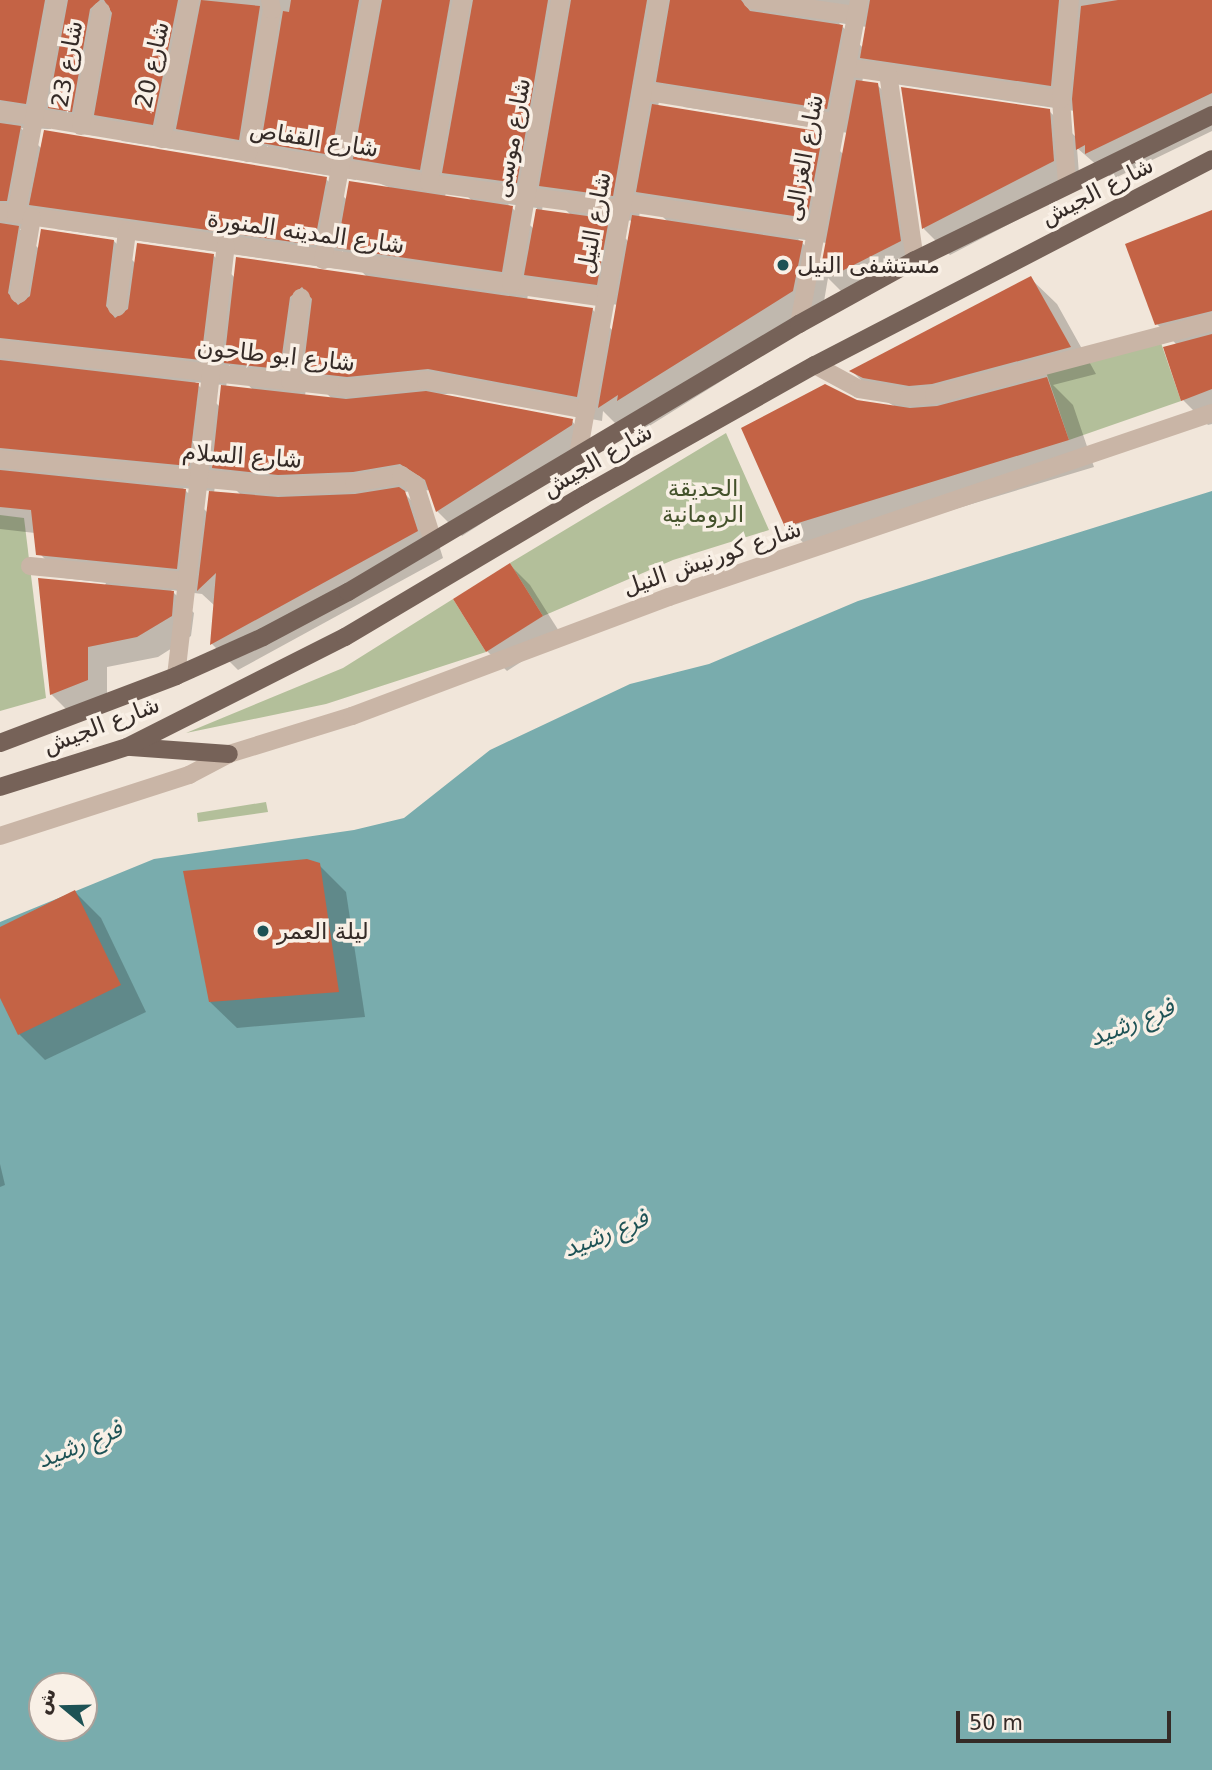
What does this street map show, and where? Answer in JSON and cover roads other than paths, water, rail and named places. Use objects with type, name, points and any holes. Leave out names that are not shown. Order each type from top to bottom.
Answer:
[{"type":"main road","name":"شارع الجيش","points":[[0,743],[176,676],[348,592],[799,324],[915,260],[1212,115]]},
{"type":"main road","name":"شارع الجيش","points":[[0,788],[127,747],[345,637],[584,495],[815,365],[1212,159]]},
{"type":"main road","points":[[127,747],[229,754]]},
{"type":"street","points":[[19,294],[16,214],[57,0]]},
{"type":"street","name":"شارع 20","points":[[162,139],[191,0]]},
{"type":"street","points":[[248,153],[272,10],[270,0]]},
{"type":"street","points":[[323,260],[371,0]]},
{"type":"street","points":[[429,183],[462,0]]},
{"type":"street","name":"شارع موسى","points":[[511,284],[560,0]]},
{"type":"street","name":"شارع النيل","points":[[578,455],[659,0]]},
{"type":"street","points":[[755,0],[857,8]]},
{"type":"street","points":[[1068,183],[1061,99],[1070,0]]},
{"type":"street","name":"شارع الغزالى","points":[[799,324],[857,8]]},
{"type":"street","name":"شارع 23","points":[[81,126],[101,11]]},
{"type":"street","points":[[846,67],[1061,99]]},
{"type":"street","points":[[888,73],[915,260]]},
{"type":"street","points":[[643,91],[835,122]]},
{"type":"street","name":"شارع القفاص","points":[[0,111],[429,183],[815,231]]},
{"type":"street","name":"شارع المدينه المنورة","points":[[16,214],[323,260],[606,298]]},
{"type":"street","points":[[117,307],[127,232]]},
{"type":"street","points":[[176,676],[226,246]]},
{"type":"street","points":[[290,382],[301,298]]},
{"type":"street","points":[[815,365],[859,389],[909,397],[934,395],[1212,322]]},
{"type":"street","name":"شارع ابو طاحون","points":[[0,349],[364,388],[426,380],[586,410]]},
{"type":"street","name":"شارع كورنيش النيل","points":[[0,836],[189,775],[229,754],[352,716],[669,597],[1212,413]]},
{"type":"street","name":"شارع السلام","points":[[0,458],[199,478],[316,486],[407,476],[415,484],[433,541]]},
{"type":"street","points":[[30,566],[187,581]]},
{"type":"water","name":"فرع رشيد","points":[[1212,491],[1212,1770],[0,1770],[0,922],[154,859],[354,830],[404,818],[490,750],[630,684],[709,664],[858,601]]},
{"type":"place","name":"مستشفى النيل","points":[[783,265]]},
{"type":"place","name":"ليلة العمر","points":[[263,931]]},
{"type":"park label","name":"الحديقة الرومانية","points":[[703,501]]}]
